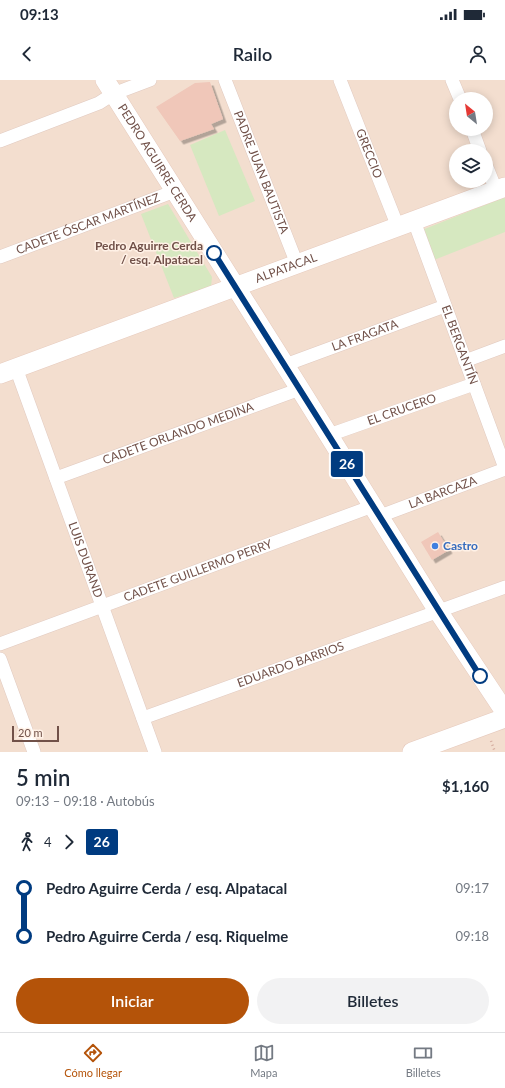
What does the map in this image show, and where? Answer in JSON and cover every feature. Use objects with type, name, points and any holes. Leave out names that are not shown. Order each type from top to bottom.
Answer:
[{"type":"street","points":[[0,141],[99,103],[109,87],[150,80]]},
{"type":"street","name":"PADRE JUAN BAUTISTA","points":[[225,80],[297,264]]},
{"type":"street","name":"GRECCIO","points":[[340,80],[406,224]]},
{"type":"street","points":[[452,80],[457,92]]},
{"type":"street","name":"PEDRO AGUIRRE CERDA","points":[[109,87],[377,510],[438,611],[505,712]]},
{"type":"street","points":[[493,176],[501,189]]},
{"type":"street","name":"ALPATACAL","points":[[8,371],[501,189]]},
{"type":"street","name":"CADETE ÓSCAR MARTÍNEZ","points":[[0,256],[175,191]]},
{"type":"street","name":"EL BERGANTÍN","points":[[406,224],[445,306],[505,469]]},
{"type":"street","name":"LA FRAGATA","points":[[285,365],[445,306]]},
{"type":"street","points":[[465,360],[505,346]]},
{"type":"street","name":"LUIS DURAND","points":[[8,371],[56,478],[155,752]]},
{"type":"street","name":"EL CRUCERO","points":[[329,435],[474,384]]},
{"type":"street","name":"CADETE ORLANDO MEDINA","points":[[56,478],[300,389]]},
{"type":"street","name":"LA BARCAZA","points":[[377,510],[505,469]]},
{"type":"street","name":"CADETE GUILLERMO PERRY","points":[[0,644],[102,606],[377,510]]},
{"type":"street","name":"EDUARDO BARRIOS","points":[[143,718],[505,587]]},
{"type":"street","points":[[0,659],[34,752]]},
{"type":"street","points":[[412,752],[505,718]]},
{"type":"shaded area","points":[[0,80],[505,80],[505,752],[0,752]]},
{"type":"green space","points":[[225,130],[255,201],[219,216],[190,145]]},
{"type":"green space","points":[[505,197],[505,232],[434,260],[422,230]]},
{"type":"green space","points":[[168,204],[212,277],[211,287],[174,298],[141,214]]},
{"type":"building","points":[[210,82],[223,119],[211,124],[214,129],[180,141],[156,107],[195,83]]},
{"type":"building","name":"Castro","points":[[438,532],[449,550],[432,560],[421,542]]},
{"type":"bus line","name":"26","points":[[214,253],[480,676]]},
{"type":"place","name":"Pedro Aguirre Cerda / esq. Alpatacal","points":[[214,253]]},
{"type":"place","name":"Castro","points":[[435,546]]}]
